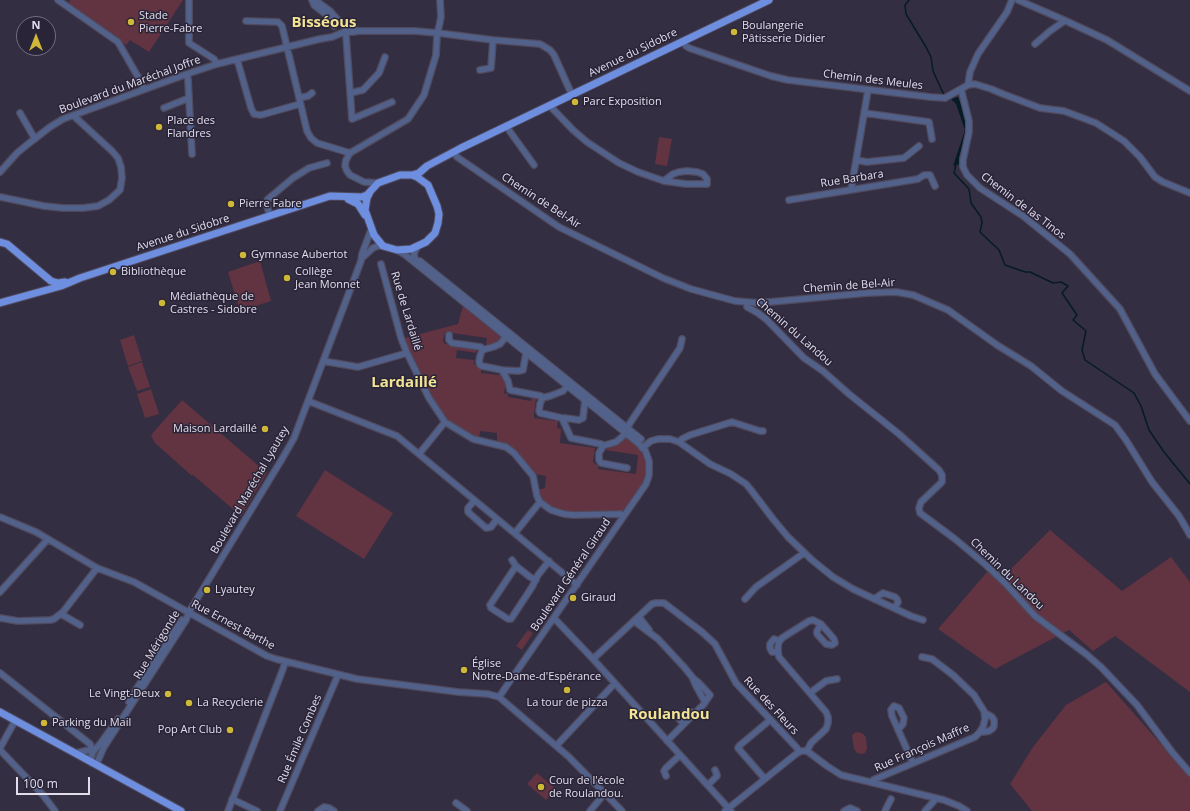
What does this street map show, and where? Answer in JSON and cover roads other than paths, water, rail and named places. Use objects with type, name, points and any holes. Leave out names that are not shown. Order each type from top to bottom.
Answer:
[{"type":"main road","name":"Avenue du Sidobre","points":[[412,175],[419,173],[426,166],[506,126],[769,0]]},
{"type":"main road","points":[[428,185],[412,175],[400,175],[378,183],[370,192],[365,204],[365,210],[371,230],[383,246],[397,250],[404,250],[418,246],[431,238],[437,228],[438,211],[428,185],[427,176],[431,164]]},
{"type":"main road","name":"Avenue du Sidobre","points":[[0,303],[61,286],[80,278],[330,196],[357,198],[370,192]]},
{"type":"main road","points":[[338,196],[355,202],[367,218]]},
{"type":"main road","points":[[0,242],[7,244],[51,281],[58,282],[80,278]]},
{"type":"main road","points":[[34,293],[44,288],[46,285],[45,277]]},
{"type":"main road","points":[[0,712],[173,809],[181,811]]},
{"type":"street","points":[[58,0],[118,42],[144,89]]},
{"type":"street","points":[[189,0],[189,43],[214,59],[217,64]]},
{"type":"street","points":[[314,0],[314,5],[328,16],[335,32],[346,35],[352,119],[392,102]]},
{"type":"street","name":"Boulevard du Maréchal Joffre","points":[[314,0],[330,11],[337,19],[359,31]]},
{"type":"street","points":[[378,183],[364,182],[350,175],[345,166],[346,160],[350,153],[408,119],[424,95],[436,55],[441,17],[440,0]]},
{"type":"street","points":[[1012,0],[1007,12],[978,54],[970,72],[968,85],[975,84],[1040,108],[1064,111],[1096,123],[1124,141],[1140,157],[1155,177],[1163,182],[1190,193]]},
{"type":"street","points":[[1018,0],[1107,40],[1190,91]]},
{"type":"street","points":[[1035,44],[1064,20]]},
{"type":"street","points":[[246,21],[278,22],[282,26],[307,131],[311,138],[317,142],[350,153]]},
{"type":"street","points":[[325,38],[330,34],[336,22],[343,23],[346,29],[343,33]]},
{"type":"street","name":"Boulevard du Maréchal Joffre","points":[[0,172],[17,153],[56,123],[74,114],[217,64],[330,38],[343,33],[359,31],[415,31],[493,40],[537,43],[546,47],[554,55],[572,95]]},
{"type":"street","points":[[480,70],[491,68],[493,40]]},
{"type":"street","name":"Chemin des Meules","points":[[683,41],[689,48],[771,76],[788,80],[945,98],[968,85]]},
{"type":"street","points":[[350,92],[363,90],[380,73],[385,57]]},
{"type":"street","points":[[237,59],[250,108],[254,114],[260,115],[300,101],[312,93]]},
{"type":"street","points":[[187,74],[192,154]]},
{"type":"street","name":"Chemin de las Tinos","points":[[961,89],[969,121],[969,132],[963,160],[964,170],[967,175],[980,188],[1023,216],[1070,254],[1120,309],[1155,374],[1190,421]]},
{"type":"street","points":[[851,190],[868,90]]},
{"type":"street","points":[[164,108],[189,98]]},
{"type":"street","points":[[550,106],[587,142],[619,163],[638,172],[664,180],[686,184],[707,184],[707,179],[703,174],[687,171],[673,174],[664,180]]},
{"type":"street","points":[[20,114],[35,139]]},
{"type":"street","points":[[0,197],[44,206],[83,208],[98,206],[109,200],[120,190],[122,178],[118,158],[112,150],[76,118],[74,114]]},
{"type":"street","points":[[864,114],[929,122],[932,139]]},
{"type":"street","points":[[506,126],[534,165]]},
{"type":"street","points":[[856,160],[867,162],[904,158],[919,146]]},
{"type":"street","name":"Chemin de Bel-Air","points":[[454,152],[457,157],[550,221],[573,235],[677,284],[722,298],[747,303],[896,292],[913,295],[948,310],[997,345],[1031,366],[1062,391],[1115,425],[1152,482],[1179,516],[1190,535]]},
{"type":"street","points":[[270,216],[266,203],[268,199],[293,178],[309,168],[327,162]]},
{"type":"street","name":"Rue Barbara","points":[[789,200],[918,179],[924,175],[930,175],[935,186]]},
{"type":"street","points":[[364,182],[370,192]]},
{"type":"street","name":"Boulevard Maréchal Lyautey","points":[[189,612],[294,438],[361,261],[371,230]]},
{"type":"street","points":[[361,261],[373,248],[383,246]]},
{"type":"street","points":[[418,246],[414,256],[418,263]]},
{"type":"street","points":[[397,250],[424,267],[626,430],[642,448],[658,438],[670,439],[679,442],[710,464],[731,474],[746,484],[780,528],[820,567],[848,586],[911,616],[923,620]]},
{"type":"street","name":"Rue de Lardaillé","points":[[382,264],[407,353],[429,398],[445,422],[473,439],[506,447],[514,453],[533,476],[537,496],[540,502]]},
{"type":"street","name":"Chemin du Landou","points":[[747,303],[747,307],[758,313],[766,320],[798,352],[824,371],[848,394],[899,434],[939,470],[942,475],[942,482],[921,502],[919,508],[920,512],[955,538],[982,562],[1005,583],[1036,616],[1101,666],[1137,705],[1172,752],[1190,773]]},
{"type":"street","points":[[482,350],[500,344],[507,334]]},
{"type":"street","points":[[507,334],[526,353],[569,384],[585,400],[641,439]]},
{"type":"street","points":[[449,335],[449,340],[451,342],[478,346],[482,350]]},
{"type":"street","points":[[627,468],[601,464],[599,460],[599,453],[602,446],[618,440],[623,436],[680,348],[682,339]]},
{"type":"street","points":[[482,350],[480,365],[502,370],[523,370],[526,353]]},
{"type":"street","points":[[323,361],[358,367],[407,353]]},
{"type":"street","points":[[502,370],[508,381],[510,390],[537,395],[542,398],[560,392],[569,384]]},
{"type":"street","points":[[542,398],[539,411],[540,413],[579,420],[582,418],[585,400]]},
{"type":"street","points":[[308,401],[395,435],[577,585]]},
{"type":"street","points":[[562,418],[571,439],[597,443],[601,444],[602,446]]},
{"type":"street","points":[[419,454],[445,422]]},
{"type":"street","points":[[679,442],[682,438],[732,422],[763,431]]},
{"type":"street","name":"Boulevard Général Giraud","points":[[499,698],[647,482],[650,470],[649,461],[642,448]]},
{"type":"street","points":[[474,501],[468,508],[468,512],[486,528],[491,527],[497,519]]},
{"type":"street","points":[[514,533],[540,502],[556,511],[569,515],[621,514],[624,516]]},
{"type":"street","name":"Rue Ernest Barthe","points":[[0,517],[36,532],[97,568],[134,582],[267,656],[285,662],[357,679],[458,692],[488,694],[499,698]]},
{"type":"street","points":[[0,592],[48,539]]},
{"type":"street","points":[[745,599],[756,587],[804,553]]},
{"type":"street","points":[[512,560],[516,566],[536,580]]},
{"type":"street","points":[[516,566],[490,606],[508,619],[511,619],[549,561]]},
{"type":"street","points":[[0,618],[18,621],[54,619],[61,614],[97,568]]},
{"type":"street","points":[[874,599],[884,593],[895,597],[898,602],[895,608]]},
{"type":"street","name":"Rue des Fleurs","points":[[593,659],[653,604],[662,602],[702,632],[717,646],[738,685],[799,752]]},
{"type":"street","name":"Rue Mérigonde","points":[[94,750],[111,729],[182,619],[189,612]]},
{"type":"street","name":"Rue Mérigonde","points":[[94,764],[186,620],[189,612]]},
{"type":"street","points":[[61,614],[80,625]]},
{"type":"street","points":[[554,618],[708,785],[728,810],[799,752],[807,751],[837,773],[952,802],[967,811]]},
{"type":"street","points":[[636,619],[637,624],[651,632],[684,666],[693,678],[710,694],[705,702],[667,741]]},
{"type":"street","points":[[807,751],[811,743],[826,729],[829,721],[826,712],[779,657],[778,645],[780,641],[808,621],[815,620],[821,624]]},
{"type":"street","name":"Rue François Maffre","points":[[873,783],[873,780],[975,737],[981,731],[985,715],[979,702],[961,682],[932,659],[922,658]]},
{"type":"street","points":[[228,811],[285,662]]},
{"type":"street","points":[[0,673],[90,744],[94,750]]},
{"type":"street","name":"Rue Émile Combes","points":[[280,811],[338,675]]},
{"type":"street","points":[[810,693],[826,681],[837,679]]},
{"type":"street","points":[[557,746],[615,684]]},
{"type":"street","points":[[499,698],[557,746],[622,811]]},
{"type":"street","name":"Rue François Maffre","points":[[981,731],[989,732],[994,726],[994,720],[992,717],[985,715]]},
{"type":"street","points":[[765,779],[738,748],[770,720]]},
{"type":"street","points":[[15,721],[0,749],[43,795],[55,811]]},
{"type":"street","points":[[898,730],[913,764]]},
{"type":"street","points":[[76,754],[94,750]]},
{"type":"street","points":[[94,750],[91,757],[94,764]]},
{"type":"street","points":[[666,776],[664,771],[666,768],[680,755]]},
{"type":"street","points":[[708,785],[717,776],[715,770]]},
{"type":"street","points":[[590,811],[605,793]]},
{"type":"street","points":[[925,811],[935,798]]},
{"type":"street","points":[[232,799],[256,811]]},
{"type":"street","points":[[885,811],[891,799]]},
{"type":"street","points":[[456,803],[467,811]]},
{"type":"street","points":[[318,811],[324,807],[334,811]]},
{"type":"street","points":[[844,811],[850,808],[857,811]]},
{"type":"water","points":[[958,97],[963,109],[968,132],[959,157],[959,164],[953,166],[965,130],[956,104],[951,99]]},
{"type":"waterway","points":[[909,0],[905,5],[906,14],[931,57],[933,71],[944,95]]},
{"type":"waterway","points":[[956,164],[954,173],[969,189],[971,203],[981,217],[982,223],[980,232],[999,250],[1005,265],[1025,272],[1030,272],[1053,283],[1061,282],[1068,286],[1062,293],[1077,315],[1073,320],[1086,331],[1082,350],[1085,360],[1134,393],[1141,406],[1149,430],[1164,452],[1190,484]]},
{"type":"place","name":"Stade Pierre-Fabre","points":[[131,22]]},
{"type":"place","name":"Boulangerie Pâtisserie Didier","points":[[734,32]]},
{"type":"place","name":"Parc Exposition","points":[[575,102]]},
{"type":"place","name":"Place des Flandres","points":[[159,127]]},
{"type":"place","name":"Pierre Fabre","points":[[231,204]]},
{"type":"place","name":"Gymnase Aubertot","points":[[243,255]]},
{"type":"place","name":"Bibliothèque","points":[[113,272]]},
{"type":"place","name":"Collège Jean Monnet","points":[[287,278]]},
{"type":"place","name":"Médiathèque de Castres - Sidobre","points":[[162,303]]},
{"type":"place","name":"Maison Lardaillé","points":[[265,429]]},
{"type":"place","name":"Lyautey","points":[[207,590]]},
{"type":"place","name":"Giraud","points":[[573,598]]},
{"type":"place","name":"Église Notre-Dame-d'Espérance","points":[[464,670]]},
{"type":"place","name":"La tour de pizza","points":[[567,690]]},
{"type":"place","name":"Le Vingt-Deux","points":[[168,694]]},
{"type":"place","name":"La Recyclerie","points":[[189,703]]},
{"type":"place","name":"Parking du Mail","points":[[44,723]]},
{"type":"place","name":"Pop Art Club","points":[[230,730]]},
{"type":"place","name":"Cour de l'école de Roulandou.","points":[[541,787]]},
{"type":"district","name":"Bisséous","points":[[324,23]]},
{"type":"district","name":"Lardaillé","points":[[404,383]]},
{"type":"district","name":"Roulandou","points":[[669,715]]}]
